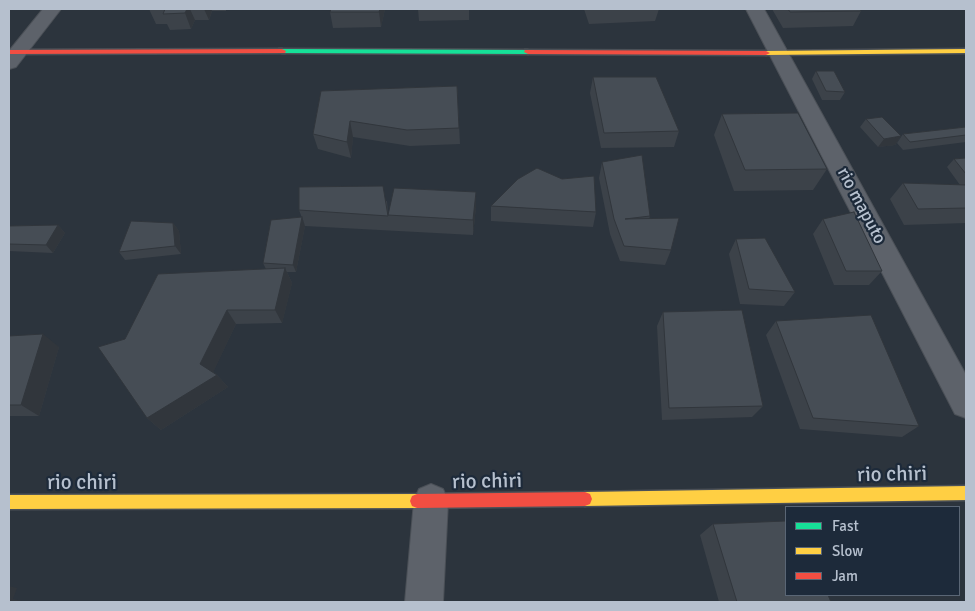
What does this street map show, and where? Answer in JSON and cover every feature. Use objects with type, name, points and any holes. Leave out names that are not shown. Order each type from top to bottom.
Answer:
[{"type":"street","points":[[12,56],[52,9]]},
{"type":"street","name":"rio maputo","points":[[755,9],[966,404]]},
{"type":"street","points":[[12,56],[402,51],[779,53],[966,51]]},
{"type":"street","name":"rio chiri","points":[[9,502],[431,501],[966,493]]},
{"type":"street","points":[[424,602],[431,501]]},
{"type":"building","points":[[165,9],[187,9],[185,13],[163,14]]},
{"type":"building","points":[[331,9],[380,9],[379,12],[330,12]]},
{"type":"building","points":[[788,9],[860,9],[861,11],[790,12]]},
{"type":"building","points":[[816,71],[834,71],[845,92],[826,91]]},
{"type":"building","points":[[593,77],[656,77],[679,131],[604,133]]},
{"type":"building","points":[[457,86],[459,128],[407,130],[350,121],[347,142],[313,134],[321,91]]},
{"type":"building","points":[[798,113],[827,169],[745,170],[722,114]]},
{"type":"building","points":[[882,117],[901,136],[884,139],[866,119]]},
{"type":"building","points":[[966,127],[966,135],[910,142],[903,134]]},
{"type":"building","points":[[642,155],[650,216],[625,219],[679,218],[671,250],[624,246],[614,219],[602,162]]},
{"type":"building","points":[[966,158],[966,174],[954,159]]},
{"type":"building","points":[[537,168],[562,179],[594,176],[596,212],[491,206],[518,179]]},
{"type":"building","points":[[903,183],[966,185],[966,208],[918,209]]},
{"type":"building","points":[[383,186],[388,216],[299,210],[299,187]]},
{"type":"building","points":[[394,188],[476,192],[473,220],[388,215]]},
{"type":"building","points":[[854,212],[882,271],[846,271],[823,219]]},
{"type":"building","points":[[302,217],[293,265],[263,263],[271,220]]},
{"type":"building","points":[[131,221],[173,223],[175,246],[119,252]]},
{"type":"building","points":[[58,225],[46,245],[9,244],[9,226]]},
{"type":"building","points":[[765,238],[795,292],[749,289],[736,239]]},
{"type":"building","points":[[285,268],[275,310],[227,310],[200,364],[217,375],[147,418],[98,347],[125,339],[158,274]]},
{"type":"building","points":[[742,310],[763,406],[669,408],[663,312]]},
{"type":"building","points":[[871,315],[919,426],[813,418],[776,321]]},
{"type":"building","points":[[43,334],[21,405],[9,405],[9,336]]},
{"type":"building","points":[[785,521],[785,596],[828,596],[831,602],[737,602],[713,524]]},
{"type":"traffic: fast","points":[[282,51],[528,52]]},
{"type":"traffic: slow","points":[[766,53],[966,51]]},
{"type":"traffic: slow","points":[[585,499],[966,493]]},
{"type":"traffic: slow","points":[[9,502],[417,501]]},
{"type":"traffic: jam","points":[[9,52],[282,51]]},
{"type":"traffic: jam","points":[[528,52],[766,53]]},
{"type":"traffic: jam","points":[[417,501],[585,499]]}]
